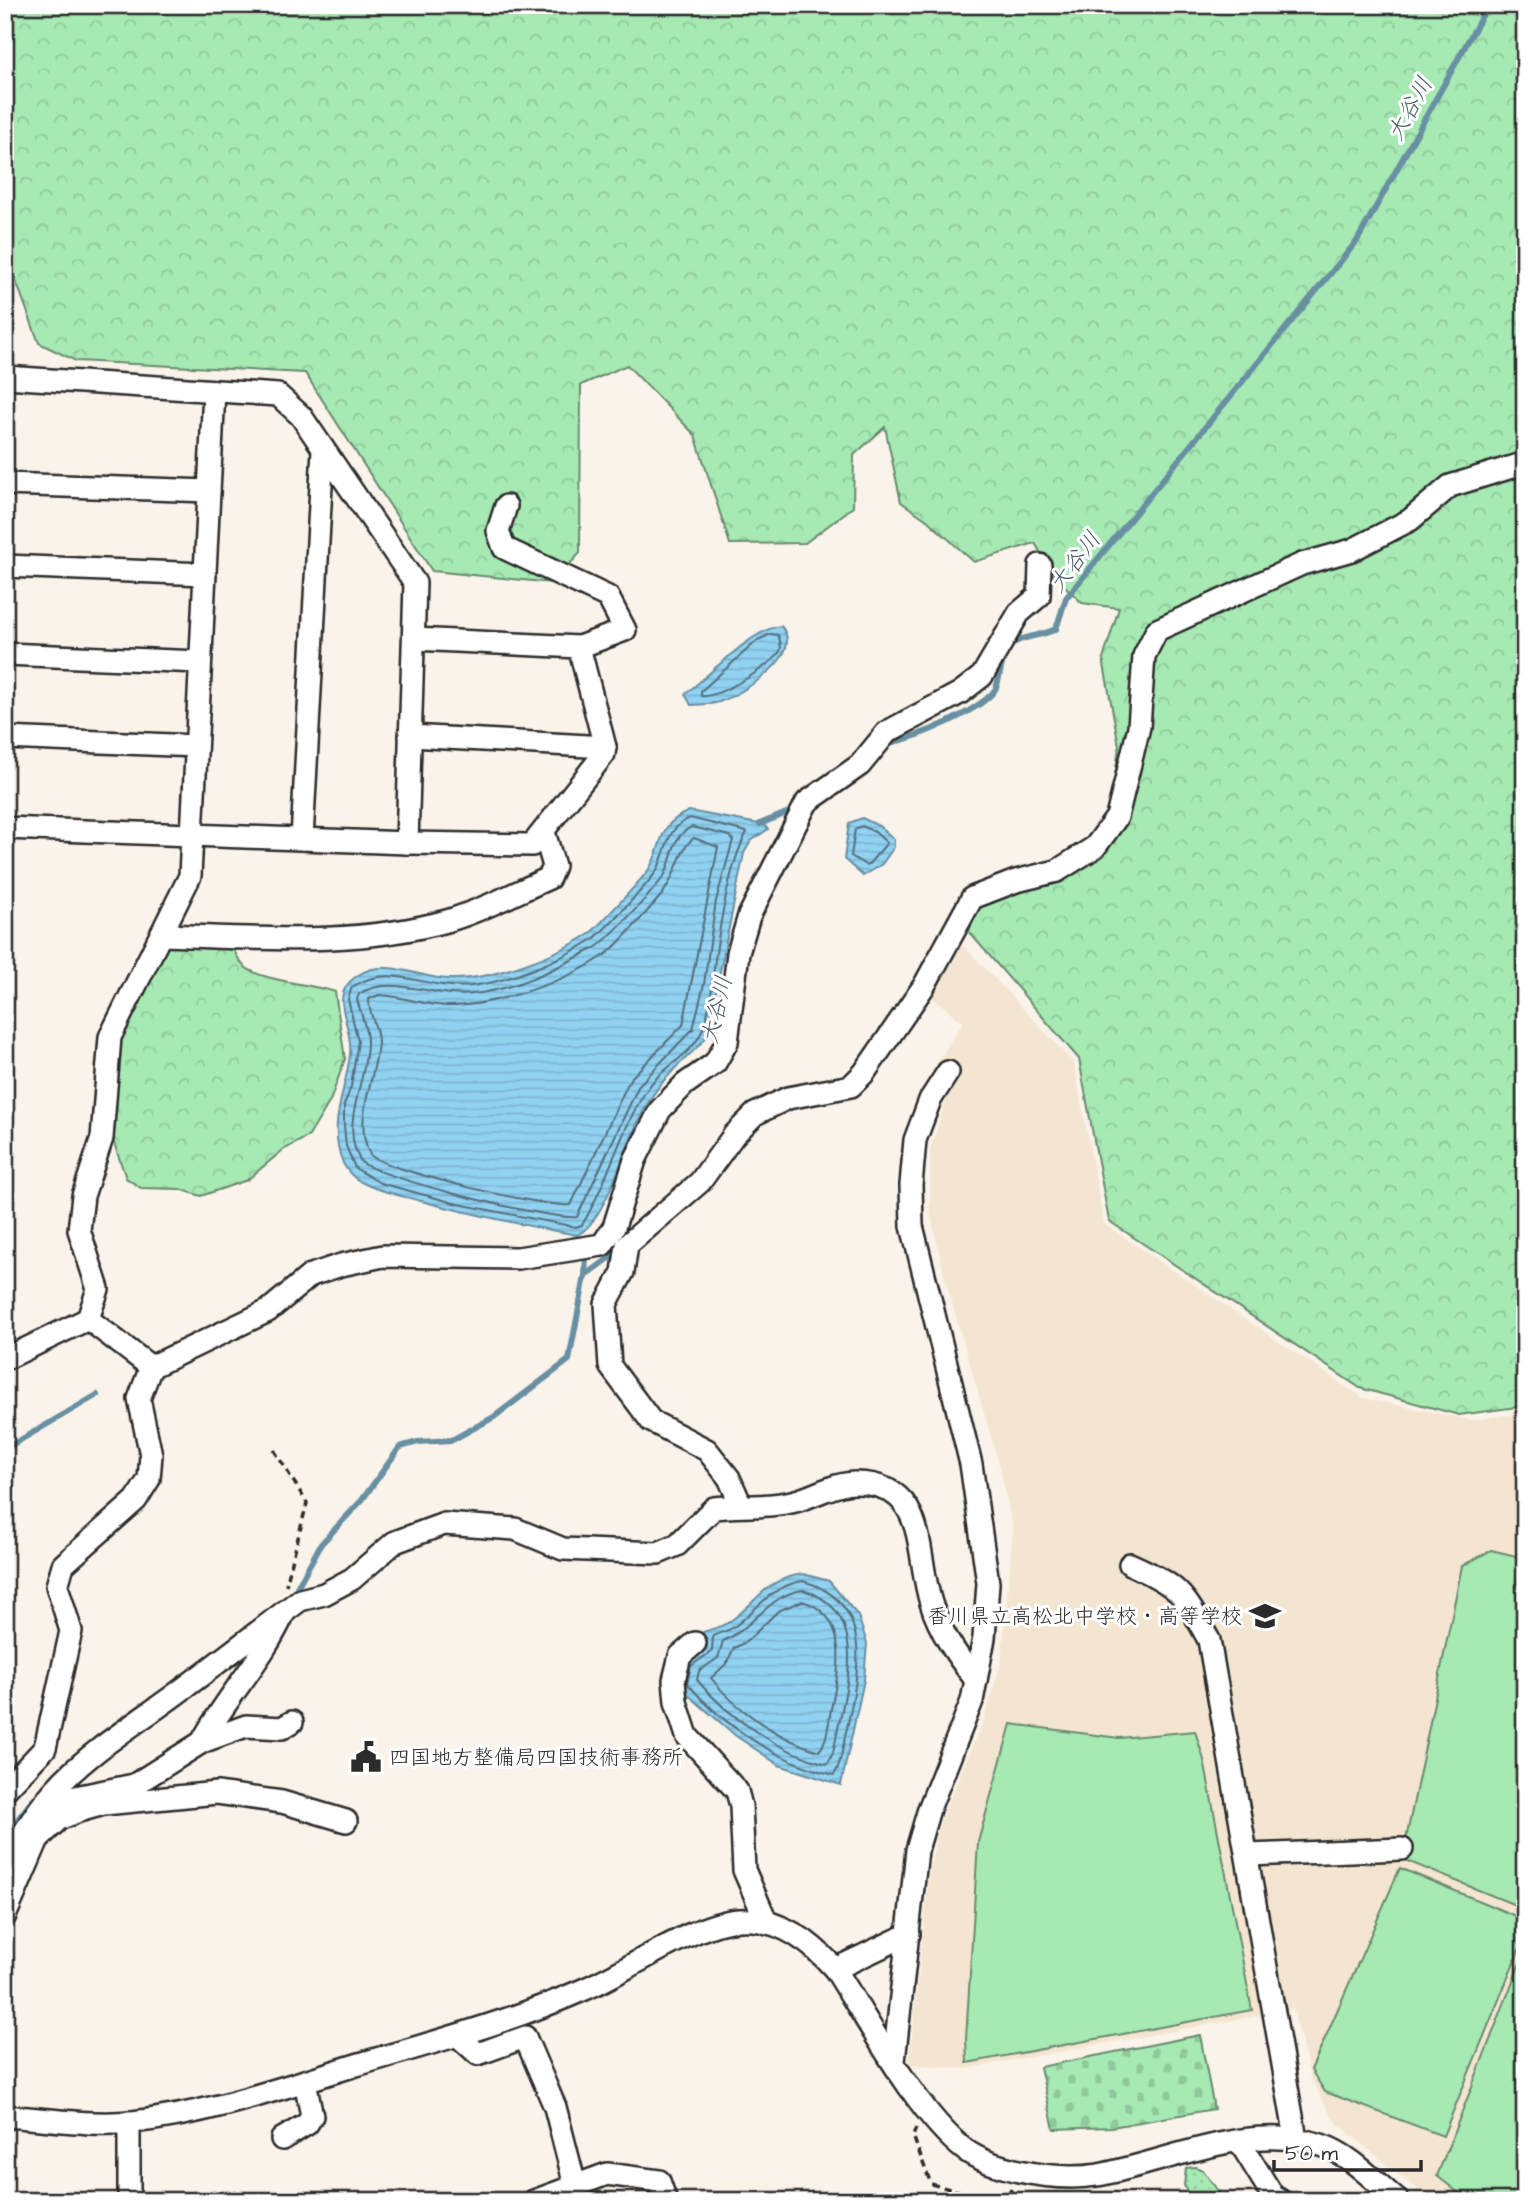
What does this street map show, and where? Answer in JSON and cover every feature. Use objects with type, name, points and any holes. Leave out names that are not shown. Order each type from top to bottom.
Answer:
[{"type":"street","points":[[5,377],[278,395],[301,416],[415,583],[407,843]]},
{"type":"street","points":[[5,1359],[88,1319],[98,1289],[79,1230],[83,1196],[102,1138],[110,1037],[190,876],[214,391]]},
{"type":"street","points":[[302,839],[323,449]]},
{"type":"street","points":[[741,1505],[729,1478],[707,1450],[650,1421],[610,1366],[606,1304],[623,1272],[627,1245],[700,1182],[734,1135],[755,1114],[788,1097],[851,1086],[864,1073],[924,986],[972,898],[1016,881],[1057,872],[1095,847],[1117,817],[1139,727],[1144,656],[1157,630],[1303,564],[1352,550],[1410,520],[1450,486],[1525,463]]},
{"type":"street","points":[[5,484],[209,491]]},
{"type":"street","points":[[414,639],[579,648],[625,630],[608,597],[504,548],[498,531],[506,506]]},
{"type":"street","points":[[602,1245],[614,1227],[635,1160],[660,1110],[679,1089],[715,1063],[727,1042],[738,953],[749,916],[807,802],[860,765],[887,732],[960,693],[982,676],[1019,613],[1039,596],[1040,565]]},
{"type":"street","points":[[5,566],[205,574]]},
{"type":"street","points":[[5,828],[532,845],[604,754],[605,747],[579,648]]},
{"type":"street","points":[[5,654],[200,662]]},
{"type":"street","points":[[410,736],[605,747]]},
{"type":"street","points":[[5,738],[196,746]]},
{"type":"street","points":[[160,935],[310,939],[385,933],[451,920],[549,878],[554,866],[544,832]]},
{"type":"street","points":[[894,2061],[917,1850],[929,1809],[972,1701],[989,1583],[982,1521],[971,1464],[912,1226],[911,1185],[915,1140],[930,1100],[948,1072]]},
{"type":"street","points":[[5,1790],[45,1748],[71,1631],[57,1586],[63,1565],[136,1500],[149,1479],[151,1455],[139,1399],[151,1367],[268,1311],[311,1275],[341,1265],[383,1256],[518,1258],[602,1245],[627,1245]]},
{"type":"street","points":[[88,1319],[151,1367]]},
{"type":"street","points":[[5,1916],[20,1835],[33,1816],[90,1753],[139,1721],[300,1600],[324,1594],[352,1579],[395,1542],[444,1524],[515,1529],[563,1549],[658,1553],[677,1545],[714,1508],[790,1502],[851,1483],[889,1490],[905,1504],[917,1524],[930,1601],[954,1652],[976,1680]]},
{"type":"street","points":[[1130,1564],[1160,1578],[1183,1594],[1209,1640],[1296,2139]]},
{"type":"street","points":[[202,1742],[217,1714],[271,1643],[285,1612]]},
{"type":"street","points":[[695,1643],[681,1657],[674,1680],[676,1702],[687,1735],[737,1791],[741,1806],[744,1870],[767,1923]]},
{"type":"street","points":[[33,1816],[66,1798],[134,1785],[202,1742],[246,1726],[282,1728],[292,1722]]},
{"type":"street","points":[[10,1878],[38,1839],[58,1819],[104,1804],[217,1793],[282,1802],[346,1821]]},
{"type":"street","points":[[1248,1855],[1402,1849]]},
{"type":"street","points":[[5,2116],[129,2122],[184,2115],[458,2036],[585,1989],[701,1931],[739,1920],[767,1923],[794,1933],[816,1948],[835,1969],[929,2115],[966,2151],[998,2166],[1042,2175],[1096,2175],[1239,2141],[1274,2136],[1323,2145],[1346,2159],[1398,2201]]},
{"type":"street","points":[[835,1969],[909,1934]]},
{"type":"street","points":[[458,2036],[478,2054],[525,2037],[555,2107],[575,2185]]},
{"type":"street","points":[[282,2139],[307,2124],[312,2116],[305,2081]]},
{"type":"street","points":[[129,2122],[129,2201]]},
{"type":"street","points":[[1239,2141],[1273,2196],[1280,2200]]},
{"type":"street","points":[[534,2201],[607,2174],[659,2181],[666,2201]]},
{"type":"path","points":[[274,1450],[307,1503],[284,1591],[285,1612]]},
{"type":"path","points":[[922,2123],[913,2130],[913,2136],[930,2184],[995,2201]]},
{"type":"shaded area","name":"香川県立高松北中学校・高等学校","points":[[963,945],[1074,1063],[1104,1224],[1363,1398],[1471,1420],[1525,1413],[1525,2201],[1434,2201],[1394,2171],[1334,2120],[1311,2079],[1293,2009],[966,2069],[909,2064],[930,1865],[941,1819],[985,1717],[1001,1663],[1013,1530],[1001,1471],[945,1279],[930,1212],[930,1150],[950,1088],[932,1071],[963,1022],[929,995]]},
{"type":"green space","points":[[5,5],[1525,5],[1525,1406],[1459,1415],[1360,1388],[1109,1221],[1079,1059],[969,932],[978,903],[1057,883],[1106,845],[1119,746],[1103,659],[1119,608],[1082,603],[1052,573],[1035,543],[974,562],[927,520],[901,502],[885,427],[854,455],[853,507],[805,543],[730,544],[695,435],[627,365],[581,385],[580,553],[552,583],[432,571],[305,373],[76,361],[39,343],[5,251]]},
{"type":"green space","points":[[169,944],[232,947],[242,964],[252,971],[274,979],[335,992],[345,1059],[330,1101],[309,1136],[283,1150],[247,1180],[201,1196],[180,1189],[141,1188],[126,1178],[113,1140],[112,1109],[119,1038],[139,993]]},
{"type":"green space","points":[[1491,1550],[1525,1558],[1525,1909],[1402,1859],[1462,1566]]},
{"type":"green space","points":[[1011,1724],[1119,1738],[1195,1731],[1204,1760],[1252,2010],[967,2063],[966,2039],[978,1842]]},
{"type":"green space","points":[[1400,1868],[1525,1920],[1525,1936],[1443,2136],[1325,2092],[1311,2070]]},
{"type":"green space","points":[[1525,1950],[1525,2201],[1469,2201],[1437,2176]]},
{"type":"green space","points":[[1200,2035],[1214,2109],[1112,2127],[1054,2129],[1040,2067]]},
{"type":"green space","points":[[1186,2168],[1203,2170],[1225,2201],[1191,2201],[1184,2185]]},
{"type":"water","points":[[781,626],[786,638],[785,649],[779,661],[768,672],[742,691],[719,702],[691,705],[685,694],[745,644],[770,629]]},
{"type":"water","points":[[689,811],[764,825],[768,829],[751,841],[744,853],[707,1036],[652,1096],[609,1192],[586,1229],[577,1235],[477,1215],[381,1190],[353,1176],[343,1163],[337,1135],[339,1108],[350,1054],[342,1000],[349,982],[360,974],[381,968],[448,979],[482,976],[520,966],[573,943],[593,931],[638,882],[654,860],[666,829]]},
{"type":"water","points":[[862,818],[879,826],[894,839],[894,847],[882,864],[863,876],[844,859],[849,823]]},
{"type":"water","points":[[803,1574],[829,1581],[858,1616],[867,1643],[864,1680],[841,1785],[779,1765],[736,1736],[679,1687],[685,1661],[706,1648],[703,1632],[729,1622],[778,1581]]},
{"type":"waterway","name":"大谷川","points":[[1009,646],[1056,629],[1066,598],[1357,241],[1488,5]]},
{"type":"waterway","name":"大谷川","points":[[887,746],[890,742],[915,736],[948,722],[990,696],[996,688],[1005,656]]},
{"type":"waterway","points":[[760,824],[796,809]]},
{"type":"waterway","name":"大谷川","points":[[623,1234],[626,1221]]},
{"type":"waterway","points":[[295,1591],[321,1544],[362,1500],[400,1447],[418,1442],[452,1440],[494,1417],[569,1360],[585,1276],[615,1254]]},
{"type":"waterway","points":[[585,1276],[586,1255]]},
{"type":"waterway","name":"大谷川","points":[[5,1449],[97,1395]]},
{"type":"waterway","points":[[11,1838],[14,1824],[34,1798]]},
{"type":"place","name":"香川県立高松北中学校・高等学校","points":[[1265,1616]]},
{"type":"place","name":"四国地方整備局四国技術事務所","points":[[366,1757]]}]
